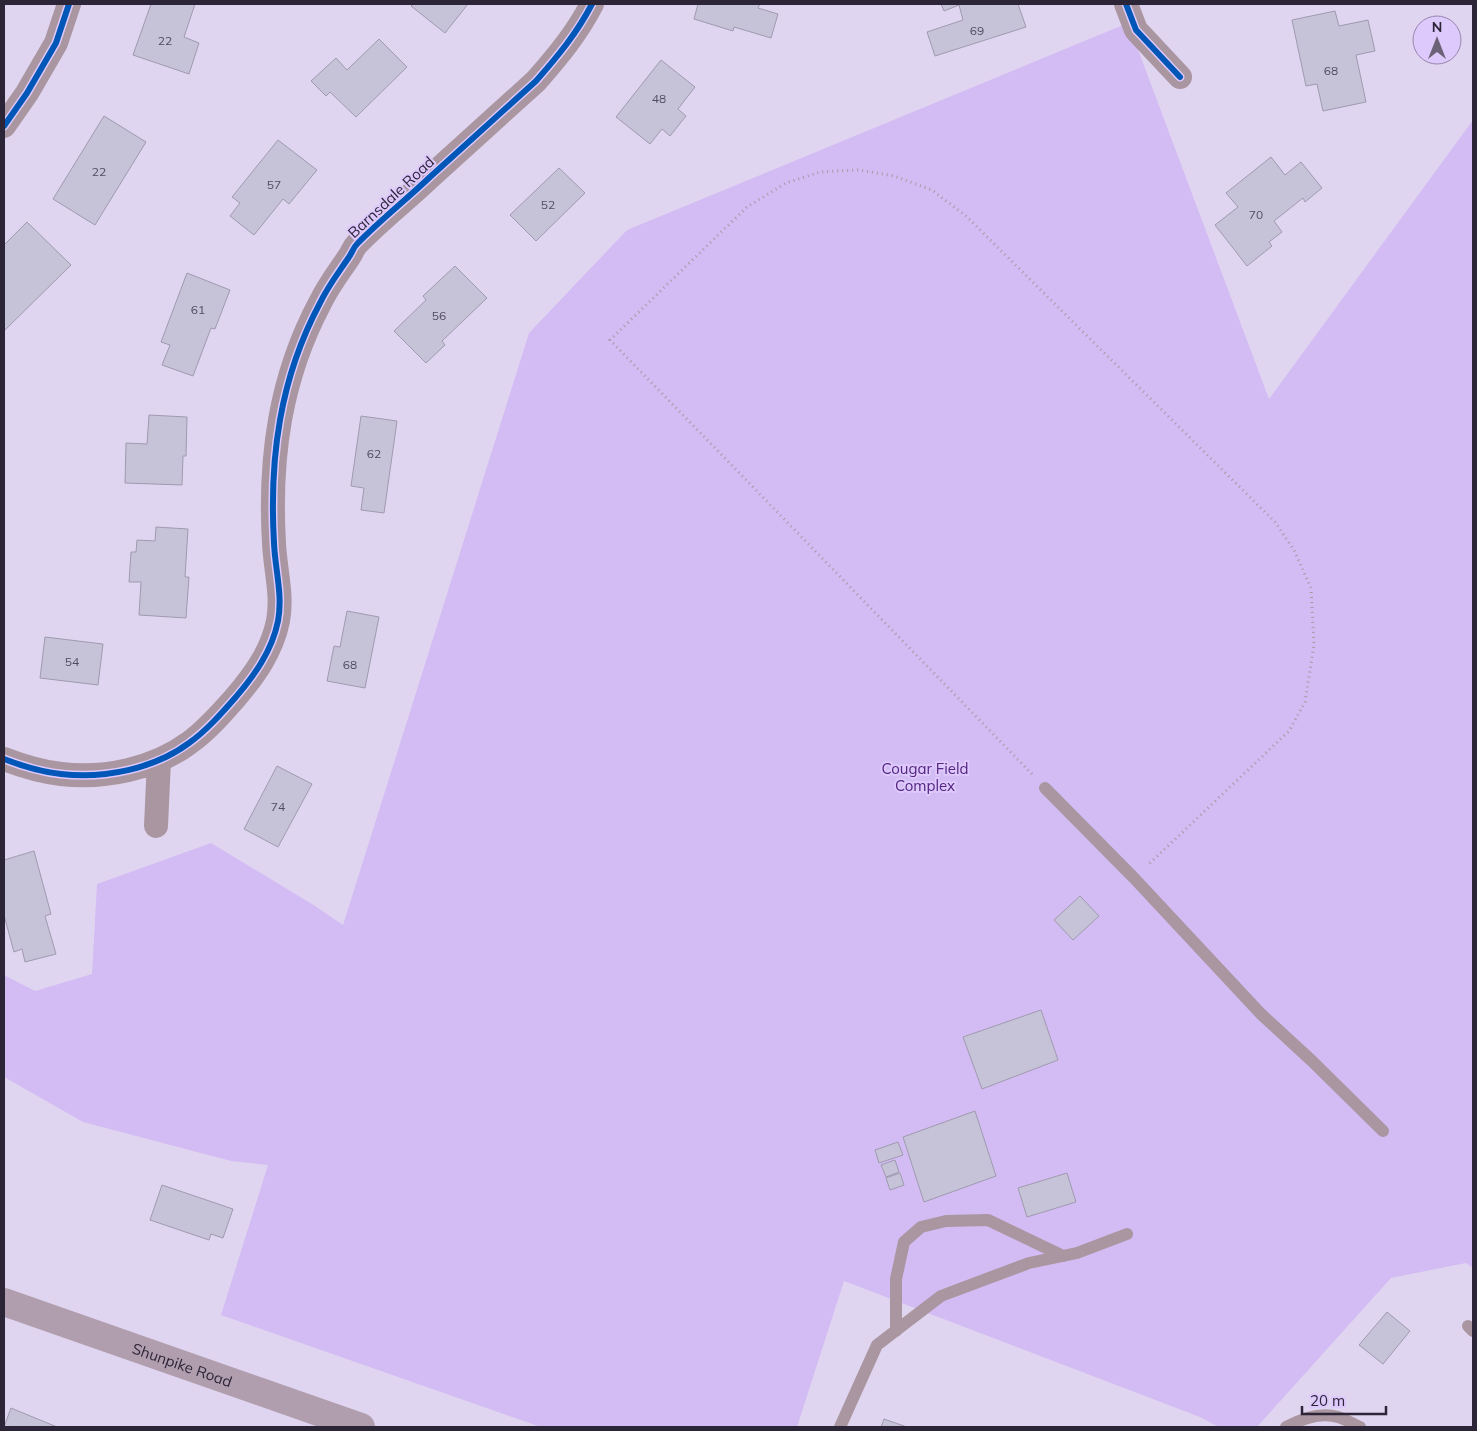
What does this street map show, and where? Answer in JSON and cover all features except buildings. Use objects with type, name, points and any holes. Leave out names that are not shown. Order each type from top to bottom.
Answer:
[{"type":"main road","name":"Shunpike Road","points":[[4,1302],[361,1427]]},
{"type":"street","points":[[4,126],[27,93],[56,43],[69,4]]},
{"type":"street","name":"Barnsdale Road","points":[[4,759],[24,767],[62,774],[100,774],[138,768],[159,760],[190,743],[218,717],[244,688],[265,657],[278,621],[280,602],[274,544],[273,487],[275,449],[285,392],[296,355],[319,303],[354,246],[536,80],[562,52],[592,4]]},
{"type":"street","points":[[1126,4],[1136,30],[1180,77]]},
{"type":"street","points":[[156,826],[159,760]]},
{"type":"lane","points":[[1045,788],[1134,878],[1260,1014],[1312,1061],[1383,1131]]},
{"type":"lane","points":[[896,1330],[896,1279],[904,1242],[921,1227],[946,1221],[988,1220],[1063,1256]]},
{"type":"lane","points":[[840,1427],[877,1345],[941,1296],[1029,1263],[1077,1253],[1127,1234]]},
{"type":"lane","points":[[1286,1427],[1298,1421],[1317,1416],[1337,1416],[1360,1427]]},
{"type":"path","points":[[1045,788],[610,340],[746,207],[786,183],[820,172],[859,170],[894,176],[932,190],[966,216],[1275,522],[1294,550],[1310,588],[1311,597],[1314,645],[1305,702],[1288,731],[1134,878]]},
{"type":"green space","name":"Cougar Field Complex","points":[[1128,23],[1269,399],[1473,120],[1473,1268],[1466,1263],[1391,1278],[1257,1427],[1219,1427],[1200,1417],[844,1281],[797,1427],[541,1427],[221,1315],[268,1165],[231,1161],[83,1122],[4,1077],[4,975],[35,991],[92,974],[97,884],[211,843],[343,925],[529,333],[627,230]]},
{"type":"cycle path","points":[[4,126],[27,93],[56,43],[69,4]]},
{"type":"cycle path","points":[[4,759],[39,770],[77,775],[111,773],[144,766],[175,752],[195,738],[219,716],[249,681],[267,653],[278,621],[279,592],[275,553],[273,480],[280,419],[295,360],[306,331],[323,297],[354,247],[536,81],[567,44],[592,4]]},
{"type":"cycle path","points":[[1126,4],[1136,30],[1180,77]]}]
